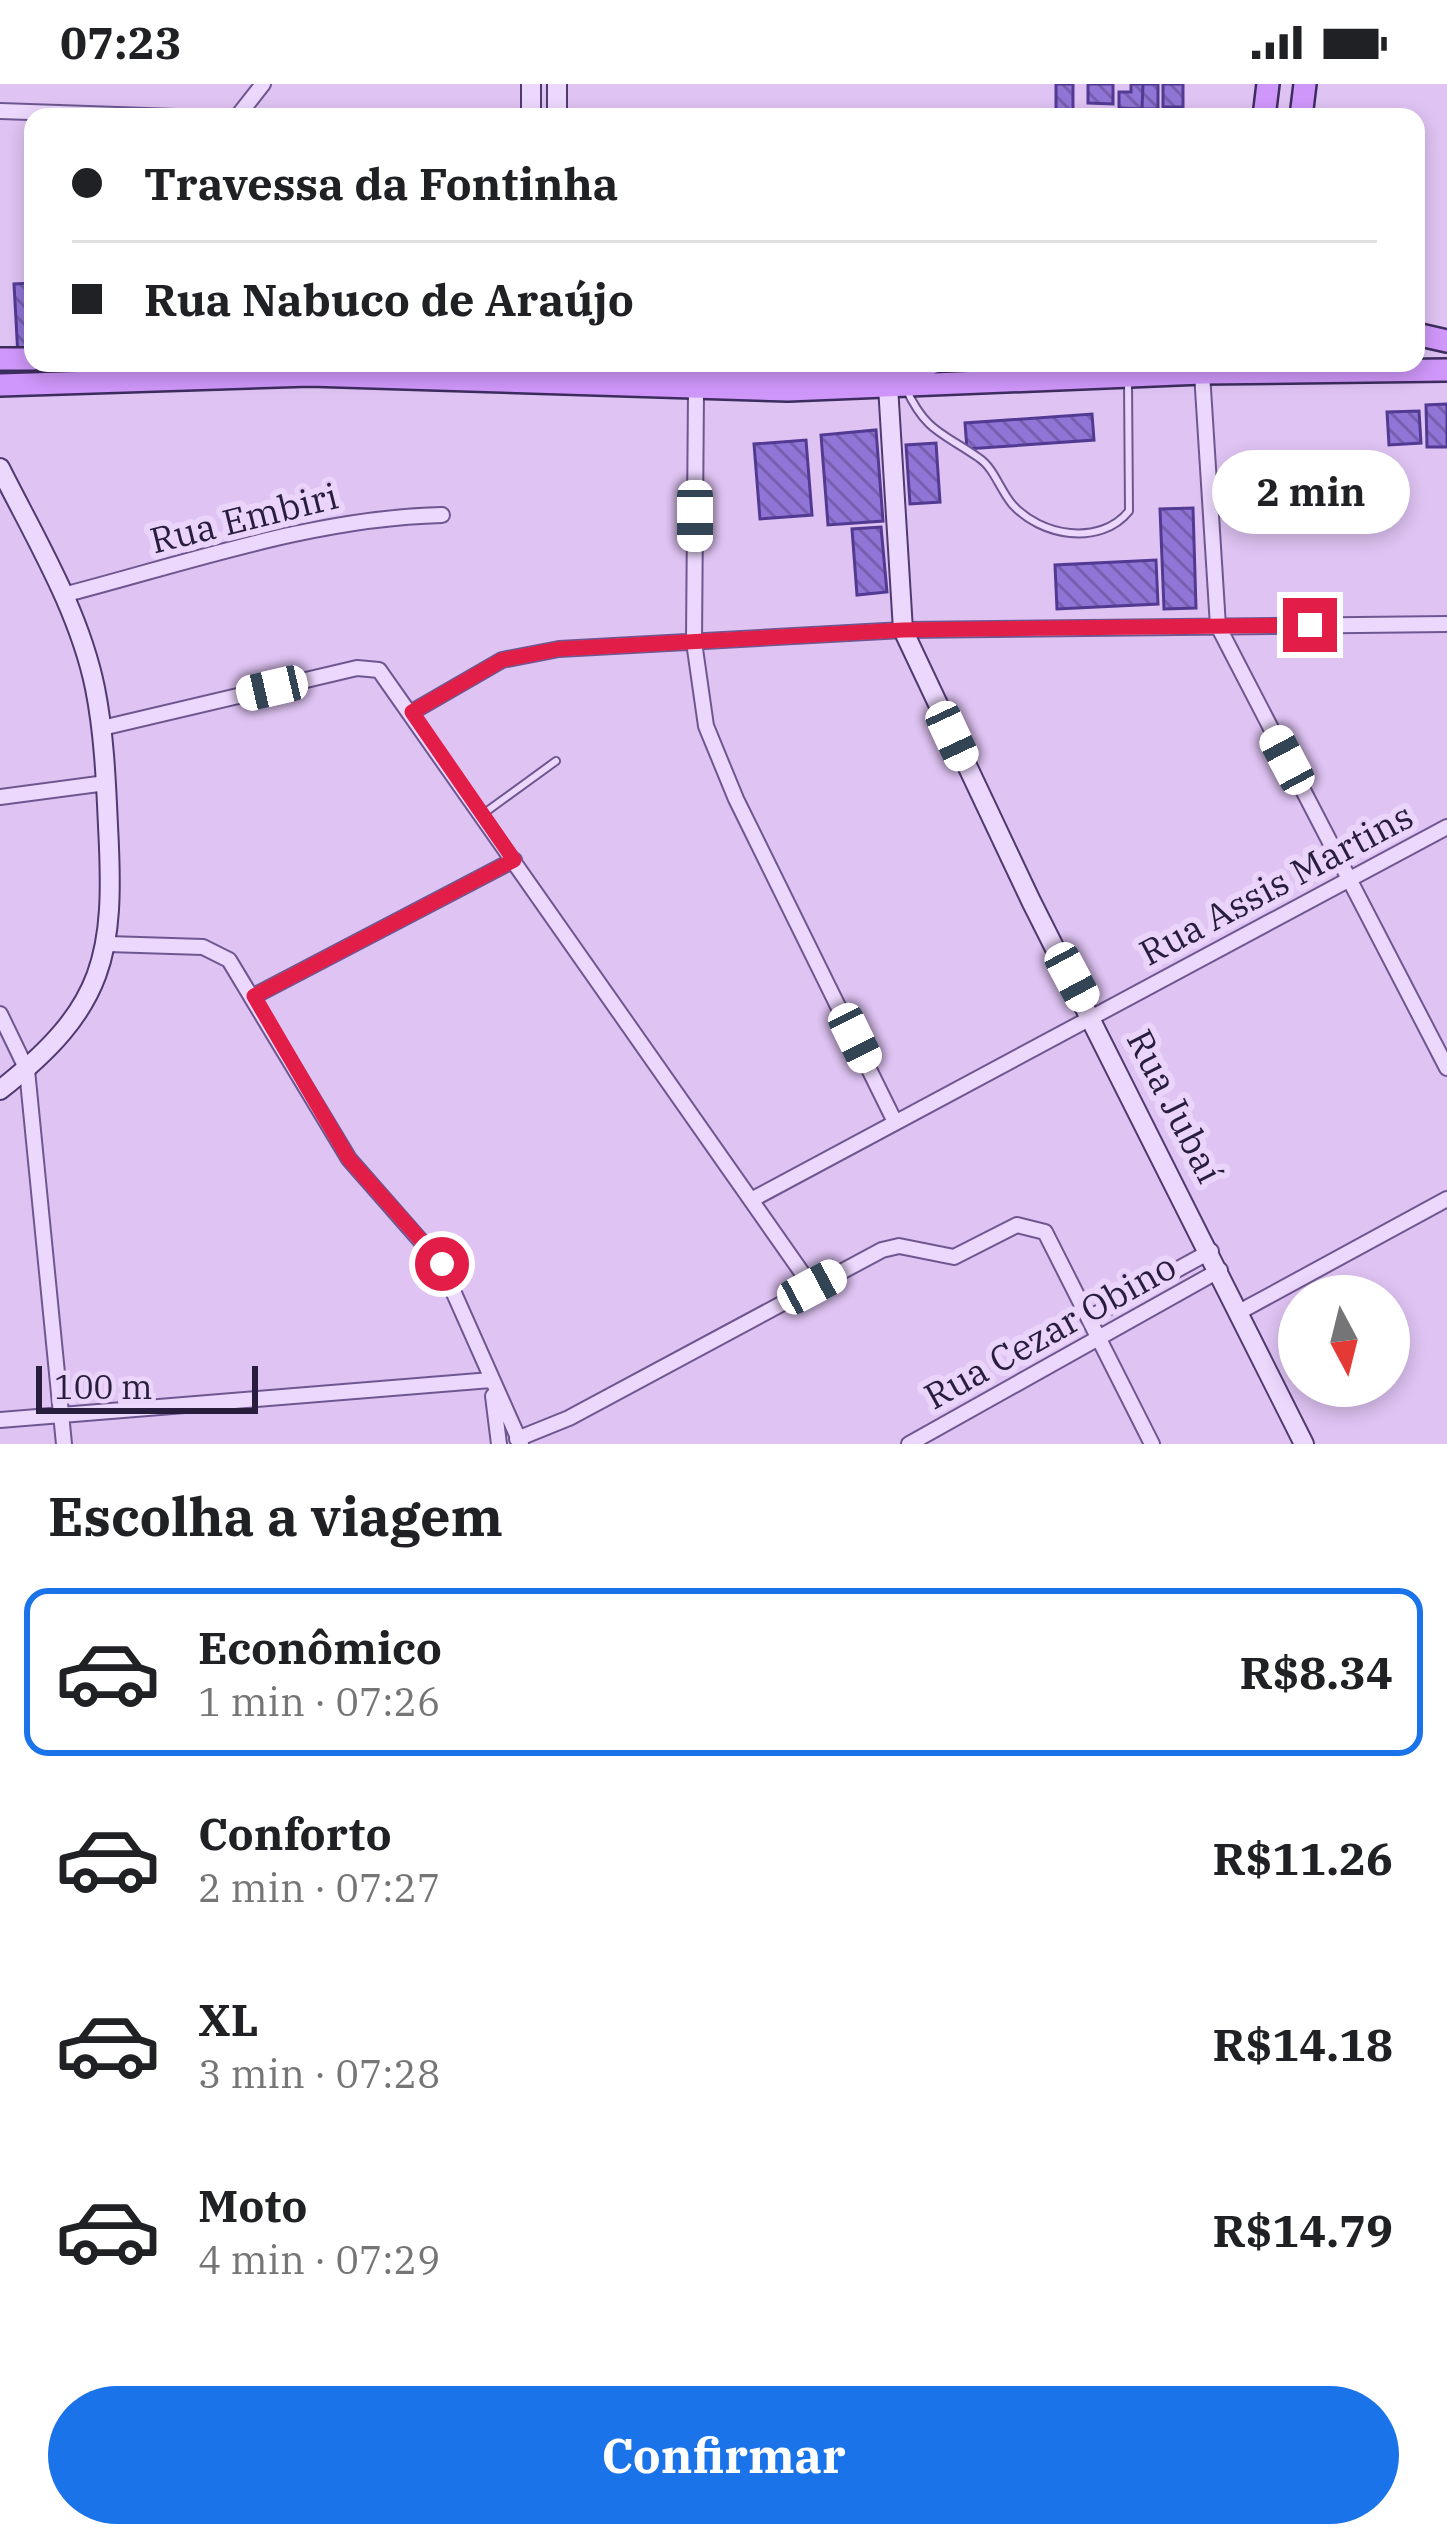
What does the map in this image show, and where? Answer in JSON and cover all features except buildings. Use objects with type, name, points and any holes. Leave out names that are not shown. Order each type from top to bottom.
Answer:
[{"type":"main road","points":[[0,385],[310,375],[696,391],[1168,372]]},
{"type":"street","points":[[244,108],[262,84]]},
{"type":"street","points":[[1209,372],[1218,626],[1447,1068]]},
{"type":"street","name":"Rua Jubaí","points":[[896,386],[903,630],[1031,901],[1211,1251],[1304,1444]]},
{"type":"street","points":[[696,391],[694,642],[698,698],[718,758],[895,1122]]},
{"type":"street","points":[[0,468],[85,650],[102,728],[112,892],[108,944],[74,1021],[27,1070],[0,1090]]},
{"type":"street","name":"Rua Embiri","points":[[62,595],[304,531],[393,516],[442,515]]},
{"type":"street","points":[[412,712],[480,671],[523,654],[903,630],[1447,623]]},
{"type":"street","points":[[102,728],[364,667],[380,670],[812,1287]]},
{"type":"street","points":[[0,797],[106,783]]},
{"type":"street","name":"Rua Assis Martins","points":[[753,1199],[1447,827]]},
{"type":"street","points":[[254,996],[514,860]]},
{"type":"street","points":[[108,944],[218,950],[254,996],[349,1159],[442,1264],[519,1442],[890,1247],[954,1257],[1009,1226],[1026,1225],[1046,1232],[1151,1444]]},
{"type":"street","points":[[0,1014],[27,1070],[64,1444]]},
{"type":"street","points":[[1241,1311],[1447,1199]]},
{"type":"street","name":"Rua Cezar Obino","points":[[1089,1318],[1211,1251]]},
{"type":"street","name":"Rua Cezar Obino","points":[[909,1444],[1220,1270]]},
{"type":"street","points":[[0,1420],[493,1384]]},
{"type":"street","points":[[493,1384],[499,1444]]},
{"type":"lane","points":[[896,386],[926,426],[979,458],[1029,519],[1059,532],[1088,535],[1119,523],[1129,512],[1128,376]]},
{"type":"lane","points":[[483,814],[556,760]]},
{"type":"route","points":[[442,1264],[349,1159],[254,996],[514,860],[412,712],[502,660],[559,649],[903,630],[1310,625]]}]
